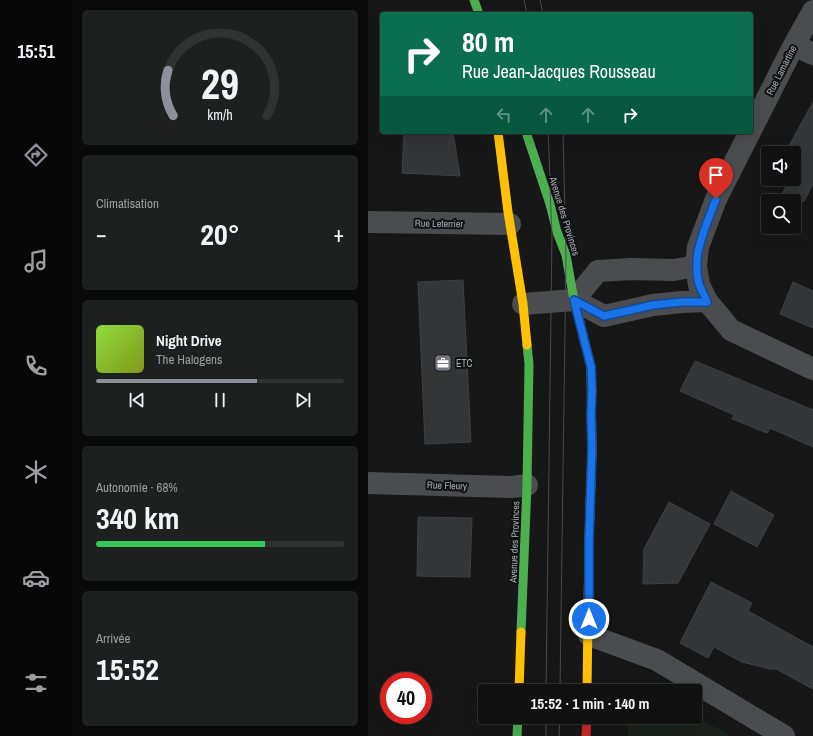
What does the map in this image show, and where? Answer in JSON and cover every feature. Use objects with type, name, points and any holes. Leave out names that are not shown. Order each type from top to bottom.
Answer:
[{"type":"street","points":[[474,0],[478,12]]},
{"type":"street","name":"Rue Lamartine","points":[[753,126],[803,50],[813,11]]},
{"type":"street","name":"Avenue des Provinces","points":[[498,134],[510,224],[523,304],[529,364],[527,485],[519,684]]},
{"type":"street","name":"Avenue des Provinces","points":[[527,134],[550,204],[557,232],[566,255],[574,300],[591,367],[592,448],[587,684]]},
{"type":"street","name":"Rue Lamartine","points":[[748,134],[716,199],[698,247],[696,266],[700,285],[707,302],[731,330],[813,369]]},
{"type":"street","name":"Rue Leterrier","points":[[368,222],[510,224]]},
{"type":"street","points":[[574,300],[598,271],[631,269],[674,270],[696,266]]},
{"type":"street","points":[[523,304],[574,300],[604,316],[653,305],[682,302],[707,302]]},
{"type":"street","name":"Rue Fleury","points":[[368,483],[512,487],[527,485]]},
{"type":"street","points":[[589,635],[657,660],[784,736]]},
{"type":"street","points":[[517,736],[518,724]]},
{"type":"street","points":[[586,736],[587,724]]},
{"type":"shaded area","points":[[702,721],[732,736],[628,736],[629,724],[702,724]]},
{"type":"building","points":[[813,102],[813,184],[804,201],[801,201],[801,194],[782,194],[786,187],[784,186],[801,186],[801,146],[789,146]]},
{"type":"building","points":[[404,134],[453,134],[460,176],[402,173]]},
{"type":"building","name":"ETC","points":[[463,280],[471,442],[425,444],[418,282]]},
{"type":"building","points":[[793,282],[813,291],[813,328],[780,314]]},
{"type":"building","points":[[695,361],[813,410],[813,447],[770,428],[767,433],[732,419],[734,415],[680,391]]},
{"type":"building","points":[[731,491],[774,515],[757,547],[714,524]]},
{"type":"building","points":[[669,502],[710,524],[678,583],[643,584],[644,549]]},
{"type":"building","points":[[418,517],[472,518],[470,577],[417,576]]},
{"type":"building","points":[[711,582],[752,603],[748,611],[813,647],[813,689],[776,669],[770,669],[742,662],[714,647],[708,658],[680,643]]},
{"type":"tram line","points":[[524,0],[527,12]]},
{"type":"tram line","points":[[540,0],[543,12]]},
{"type":"tram line","points":[[546,684],[552,234],[548,134]]},
{"type":"tram line","points":[[560,684],[566,255],[563,134]]},
{"type":"tram line","points":[[546,724],[546,736]]},
{"type":"tram line","points":[[559,736],[560,724]]},
{"type":"traffic: fast","points":[[474,0],[478,12]]},
{"type":"traffic: fast","points":[[527,134],[550,204],[557,232],[566,255],[574,300],[591,367],[592,450]]},
{"type":"traffic: fast","points":[[521,632],[527,485],[529,364],[527,345]]},
{"type":"traffic: fast","points":[[517,736],[518,724]]},
{"type":"traffic: slow","points":[[498,134],[508,212],[523,304],[527,345]]},
{"type":"traffic: slow","points":[[587,684],[592,450]]},
{"type":"traffic: slow","points":[[519,684],[521,632]]},
{"type":"traffic: jam","points":[[586,736],[587,724]]},
{"type":"place","name":"ETC","points":[[443,363]]},
{"type":"route","points":[[589,619],[589,541],[592,448],[591,367],[574,300],[604,316],[653,305],[682,302],[707,302],[700,285],[696,266],[698,247],[716,199]]}]
